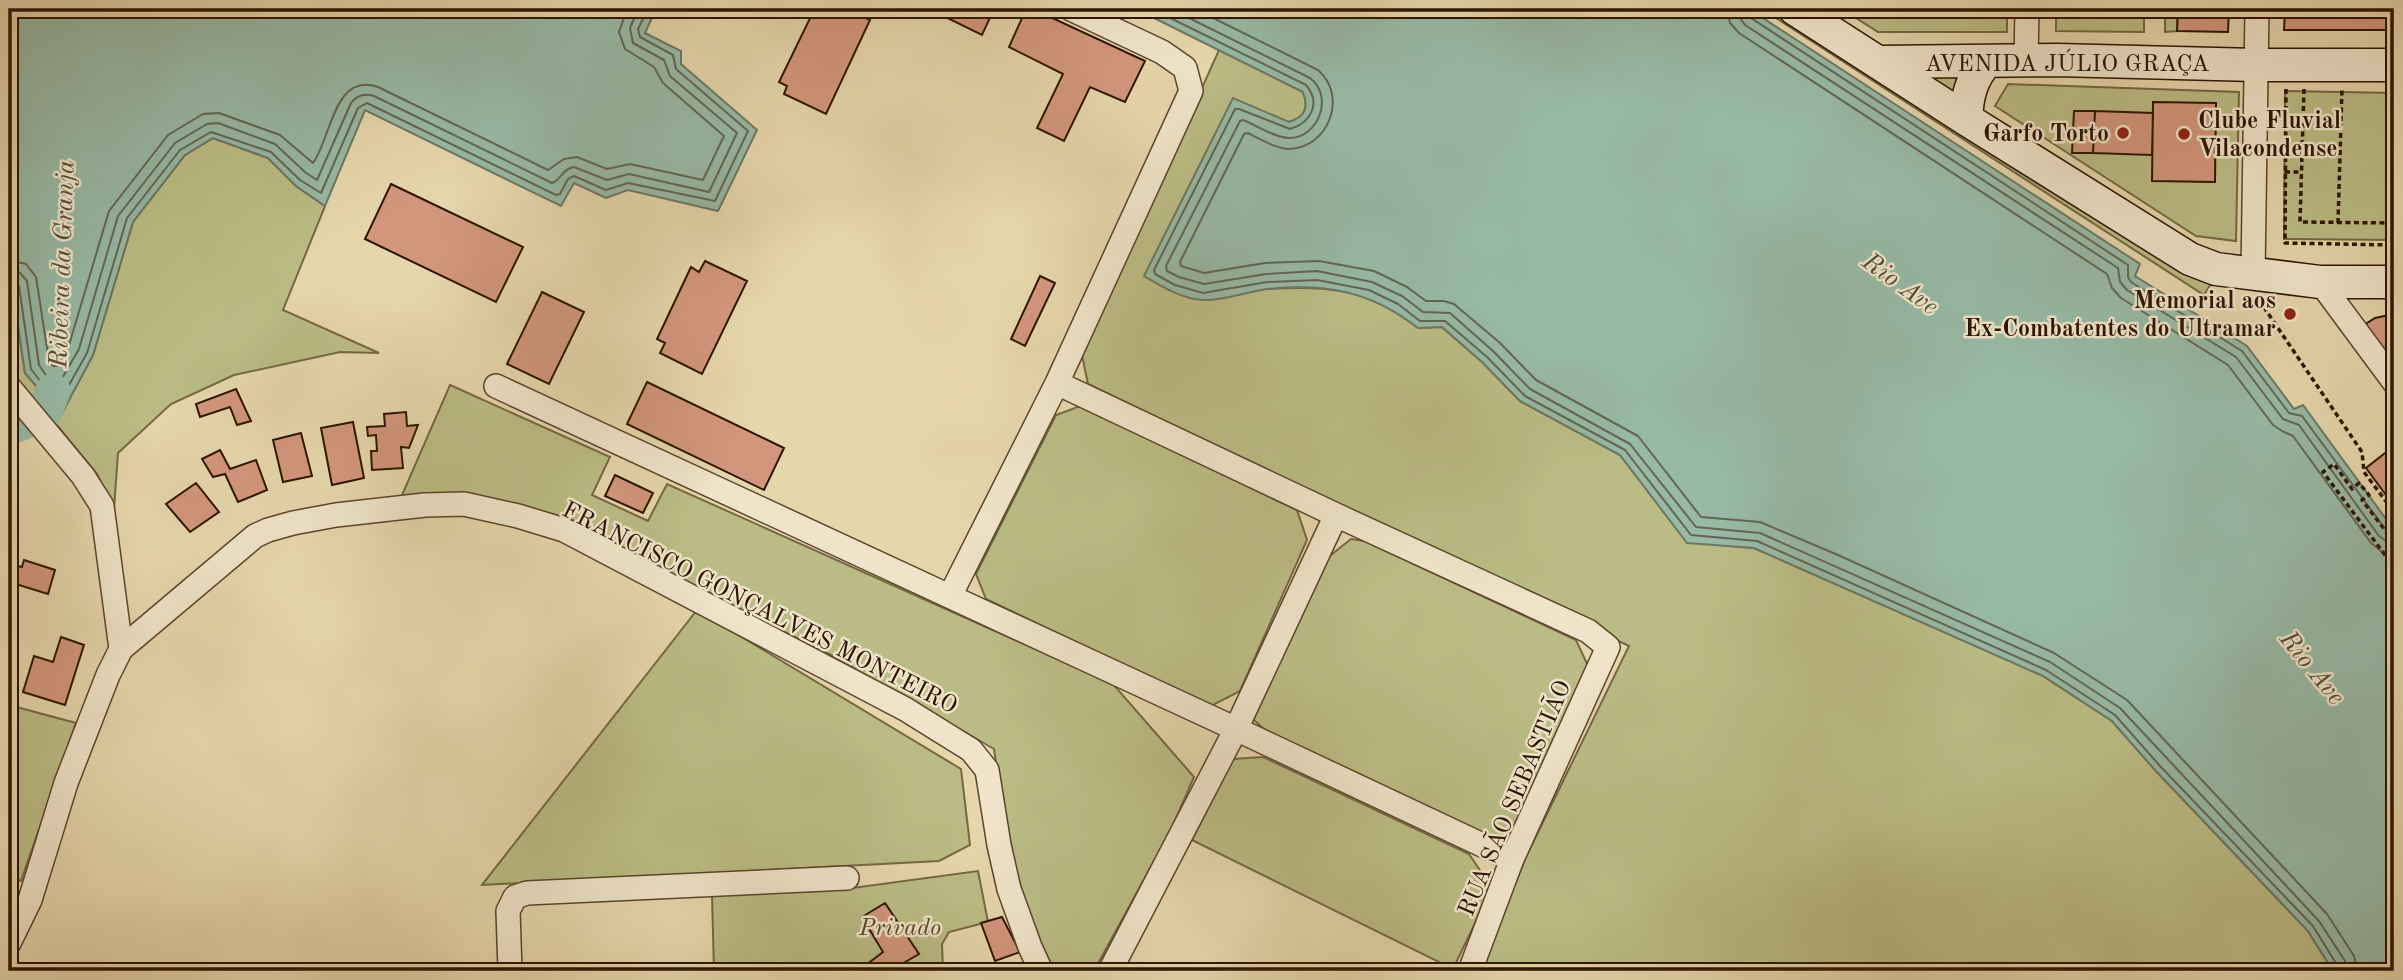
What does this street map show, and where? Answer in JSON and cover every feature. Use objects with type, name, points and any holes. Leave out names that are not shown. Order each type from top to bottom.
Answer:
[{"type":"main road","points":[[1795,9],[2190,259],[2216,269],[2320,282],[2394,282]]},
{"type":"main road","name":"AVENIDA JÚLIO GRAÇA","points":[[1878,62],[2026,60],[2394,65]]},
{"type":"main road","points":[[1966,119],[1970,87],[1977,72],[1986,62]]},
{"type":"street","points":[[950,596],[1057,383],[1191,91],[1185,68],[1163,52],[1071,9]]},
{"type":"street","points":[[2026,60],[2027,9]]},
{"type":"street","points":[[2247,272],[2257,9]]},
{"type":"street","points":[[2320,282],[2394,382]]},
{"type":"street","points":[[1057,383],[1336,515],[1236,729],[1110,971]]},
{"type":"street","points":[[496,386],[1512,859]]},
{"type":"street","points":[[9,387],[93,489],[102,506],[121,649],[108,675],[66,783],[30,900],[9,943]]},
{"type":"street","name":"FRANCISCO GONÇALVES MONTEIRO","points":[[121,649],[255,536],[293,523],[381,509],[464,504],[564,530],[905,709],[971,750],[988,770],[999,845],[1009,889],[1041,971]]},
{"type":"street","name":"RUA SÃO SEBASTIÃO","points":[[1336,515],[1588,631],[1608,647],[1512,859],[1470,971]]},
{"type":"street","points":[[510,971],[508,911],[515,897],[527,893],[847,878]]},
{"type":"path","points":[[2286,83],[2285,243],[2394,245]]},
{"type":"path","points":[[2305,86],[2300,222],[2393,223],[2394,120]]},
{"type":"path","points":[[2338,223],[2342,87]]},
{"type":"path","points":[[2285,172],[2302,172]]},
{"type":"path","points":[[2247,272],[2362,452],[2364,472],[2394,512]]},
{"type":"path","points":[[2394,542],[2362,500],[2369,495],[2359,483],[2352,489],[2333,464],[2323,472],[2394,567]]},
{"type":"green space","points":[[1762,9],[1775,9],[2176,268],[2212,282],[2204,295]]},
{"type":"green space","points":[[1842,9],[2007,9],[2007,32],[1878,32]]},
{"type":"green space","points":[[2056,9],[2144,9],[2144,32],[2056,31]]},
{"type":"green space","points":[[2165,9],[2178,9],[2177,31],[2165,32]]},
{"type":"green space","points":[[1219,50],[1303,92],[1305,98],[1302,115],[1289,122],[1267,289],[1310,288],[1347,292],[1381,305],[1418,328],[1442,327],[1482,362],[1520,401],[1620,455],[1687,542],[1754,548],[2043,676],[2112,721],[2308,931],[2333,971],[1480,971],[1526,857],[1629,646],[1088,384],[1082,355]]},
{"type":"green space","points":[[1958,75],[1953,96],[1925,77]]},
{"type":"green space","points":[[2008,84],[2239,92],[2236,241],[2196,236],[1995,106]]},
{"type":"green space","points":[[2285,91],[2394,93],[2394,240],[2284,239]]},
{"type":"green space","points":[[213,138],[268,158],[296,186],[325,206],[283,310],[379,353],[340,352],[234,375],[171,404],[118,453],[114,509],[97,474],[56,424],[93,355],[133,222],[185,155]]},
{"type":"green space","points":[[9,265],[25,373],[37,387],[38,396],[31,407],[9,380]]},
{"type":"green space","points":[[450,385],[610,457],[592,495],[648,521],[667,484],[1113,684],[1194,777],[1171,830],[1095,969],[1051,971],[1028,921],[1009,851],[994,749],[831,655],[619,550],[596,527],[486,500],[402,495]]},
{"type":"green space","points":[[1080,406],[1297,510],[1307,540],[1240,691],[1211,706],[986,599],[976,574],[1056,415]]},
{"type":"green space","points":[[1351,539],[1365,541],[1576,640],[1590,670],[1515,831],[1485,838],[1273,738],[1252,718],[1326,559]]},
{"type":"green space","points":[[697,610],[961,769],[970,845],[939,861],[482,885]]},
{"type":"green space","points":[[9,705],[76,723],[21,881],[9,876]]},
{"type":"green space","points":[[1263,757],[1469,854],[1492,888],[1453,969],[1192,840],[1233,759]]},
{"type":"green space","name":"Privado","points":[[978,871],[988,922],[949,932],[942,944],[943,971],[714,971],[712,895],[845,889]]},
{"type":"water","points":[[9,9],[656,9],[645,33],[681,51],[681,64],[757,130],[718,211],[628,190],[606,198],[574,183],[561,206],[365,110],[325,206],[296,186],[268,158],[213,138],[185,155],[133,222],[93,355],[56,424],[47,429],[31,407],[38,396],[37,387],[25,373],[9,265]]},
{"type":"water","name":"Rio Ave","points":[[1136,9],[1749,9],[2140,264],[2135,276],[2247,346],[2294,409],[2303,405],[2394,530],[2394,971],[2333,971],[2308,931],[2112,721],[2043,676],[1754,548],[1687,543],[1620,455],[1520,401],[1482,362],[1442,327],[1418,328],[1383,305],[1347,292],[1288,287],[1203,300],[1180,295],[1144,276],[1233,98],[1289,122],[1302,115],[1306,103],[1303,92]]},
{"type":"building","points":[[824,9],[847,9],[870,20],[826,114],[784,94],[787,86],[779,82],[813,12],[821,16]]},
{"type":"building","points":[[929,9],[994,9],[982,35]]},
{"type":"building","points":[[1026,9],[1033,9],[1145,61],[1125,102],[1090,87],[1064,141],[1037,128],[1063,74],[1009,47]]},
{"type":"building","points":[[2178,9],[2229,9],[2228,32],[2177,31]]},
{"type":"building","points":[[2285,9],[2394,9],[2394,30],[2284,30]]},
{"type":"building","name":"Clube Fluvial Vilacondense","points":[[2153,102],[2216,103],[2215,182],[2152,181]]},
{"type":"building","points":[[2074,111],[2095,111],[2093,153],[2072,153]]},
{"type":"building","name":"Garfo Torto","points":[[2095,111],[2153,113],[2152,155],[2093,153]]},
{"type":"building","points":[[391,184],[523,247],[496,302],[365,239]]},
{"type":"building","points":[[705,261],[747,281],[702,374],[660,353],[665,343],[657,339],[691,267],[699,272]]},
{"type":"building","points":[[1040,276],[1055,283],[1025,346],[1011,339]]},
{"type":"building","points":[[542,292],[584,312],[549,384],[507,364]]},
{"type":"building","points":[[2394,314],[2394,365],[2364,325],[2375,318]]},
{"type":"building","points":[[647,382],[784,448],[764,490],[627,424]]},
{"type":"building","points":[[236,389],[251,421],[237,425],[230,407],[200,417],[196,404]]},
{"type":"building","points":[[406,412],[407,426],[418,425],[409,448],[401,447],[403,468],[372,470],[371,451],[377,451],[376,435],[368,436],[367,427],[385,426],[384,414]]},
{"type":"building","points":[[353,422],[364,478],[332,485],[321,428]]},
{"type":"building","points":[[301,433],[312,476],[283,482],[273,440]]},
{"type":"building","points":[[2394,446],[2394,506],[2366,468]]},
{"type":"building","points":[[220,450],[230,469],[256,460],[267,490],[238,502],[225,474],[213,477],[202,459]]},
{"type":"building","points":[[615,475],[653,493],[643,513],[605,496]]},
{"type":"building","points":[[196,483],[219,512],[190,532],[166,504]]},
{"type":"building","points":[[24,560],[55,570],[48,594],[9,582],[9,564],[22,567]]},
{"type":"building","points":[[61,637],[84,645],[65,705],[23,692],[34,656],[53,662]]},
{"type":"building","points":[[885,903],[919,954],[895,968],[897,971],[870,971],[866,965],[883,952],[862,917]]},
{"type":"building","points":[[1002,917],[1020,952],[995,961],[981,923]]},
{"type":"waterway","name":"Ribeira da Granja","points":[[9,428],[44,414],[53,391]]},
{"type":"place","name":"Garfo Torto","points":[[2123,133]]},
{"type":"place","name":"Clube Fluvial Vilacondense","points":[[2184,134]]},
{"type":"place","name":"Memorial aos Ex-Combatentes do Ultramar","points":[[2290,314]]}]
